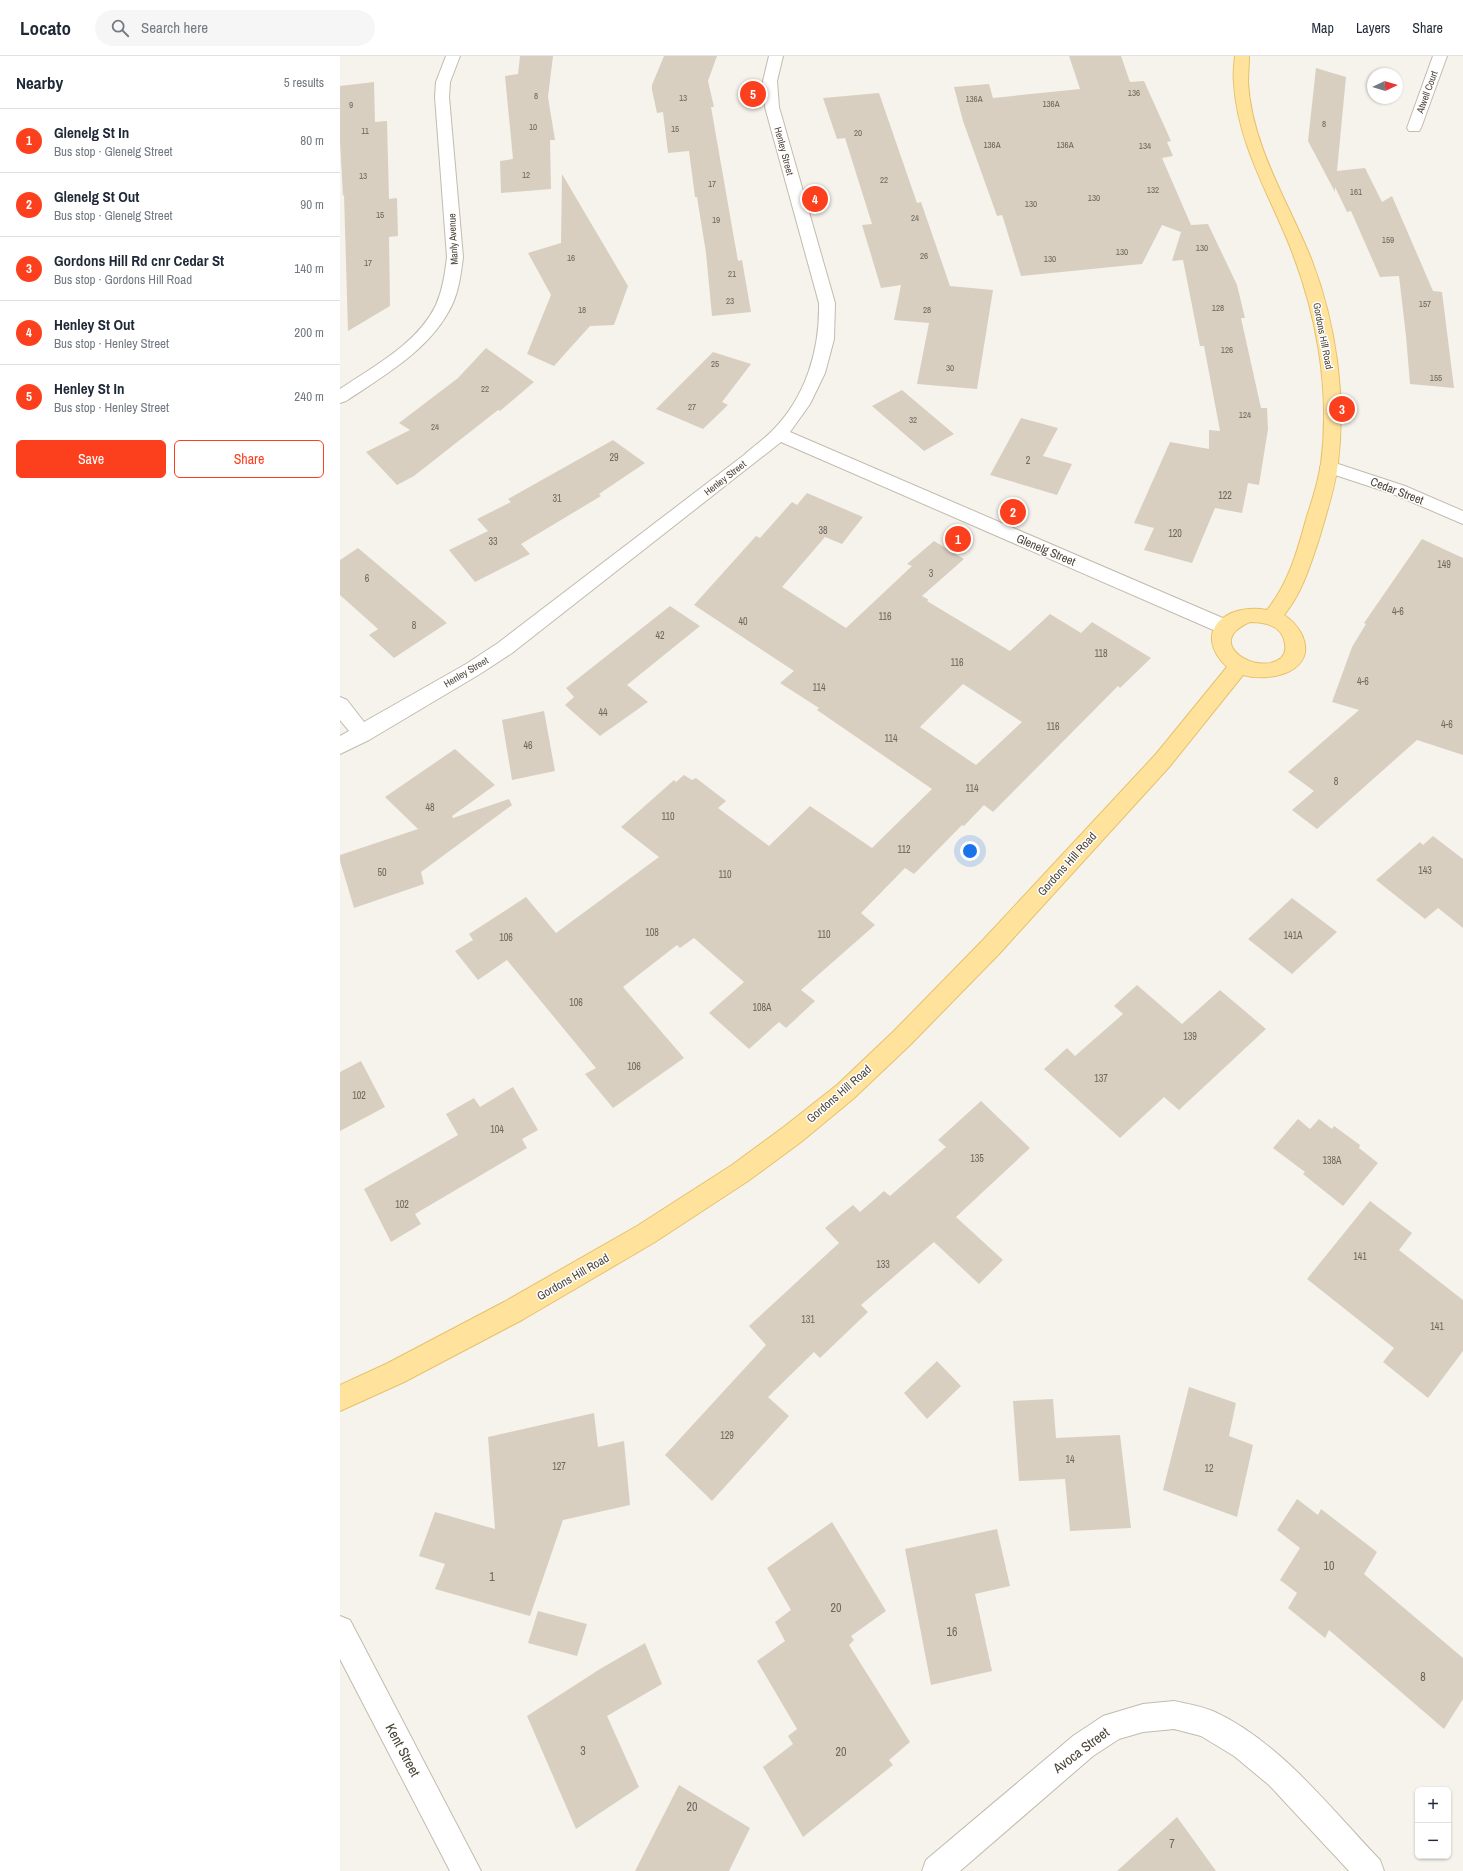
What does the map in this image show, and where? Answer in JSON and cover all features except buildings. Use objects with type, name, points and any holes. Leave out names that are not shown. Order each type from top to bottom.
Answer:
[{"type":"main road","name":"Gordons Hill Road","points":[[1242,56],[1241,92],[1245,116],[1266,174],[1304,262],[1324,328],[1330,363],[1333,399],[1329,467],[1316,517],[1298,575],[1287,596],[1271,618]]},
{"type":"main road","points":[[1248,615],[1260,615],[1271,618],[1282,624],[1291,632],[1296,642],[1295,652],[1291,660],[1282,667],[1271,671],[1258,672],[1240,666],[1227,657],[1221,648],[1220,639],[1225,627],[1237,618],[1248,615]]},
{"type":"main road","name":"Gordons Hill Road","points":[[340,1398],[395,1373],[513,1311],[646,1234],[740,1173],[835,1100],[902,1038],[992,947],[1163,760],[1240,666]]},
{"type":"street","name":"Manly Avenue","points":[[340,397],[408,350],[429,329],[450,294],[455,276],[455,258],[442,97],[444,82],[453,56]]},
{"type":"street","name":"Henley Street","points":[[340,746],[473,669],[505,648],[750,459],[779,434],[797,411],[810,390],[821,364],[826,343],[828,324],[827,304],[772,107],[769,86],[771,67],[776,56]]},
{"type":"street","name":"Atwell Court","points":[[1414,128],[1440,56]]},
{"type":"street","name":"Glenelg Street","points":[[779,434],[1225,627]]},
{"type":"street","name":"Cedar Street","points":[[1329,467],[1399,490],[1463,518]]},
{"type":"street","points":[[340,705],[362,734]]},
{"type":"street","name":"Kent Street","points":[[340,1630],[466,1871]]},
{"type":"street","name":"Avoca Street","points":[[937,1871],[1083,1746],[1113,1726],[1143,1718],[1174,1715],[1206,1723],[1244,1746],[1279,1774],[1369,1871]]},
{"type":"place","name":"Henley St In","points":[[753,94]]},
{"type":"place","name":"Henley St Out","points":[[815,199]]},
{"type":"place","name":"Gordons Hill Rd cnr Cedar St","points":[[1342,409]]},
{"type":"place","name":"Glenelg St Out","points":[[1013,512]]},
{"type":"place","name":"Glenelg St In","points":[[958,539]]}]
